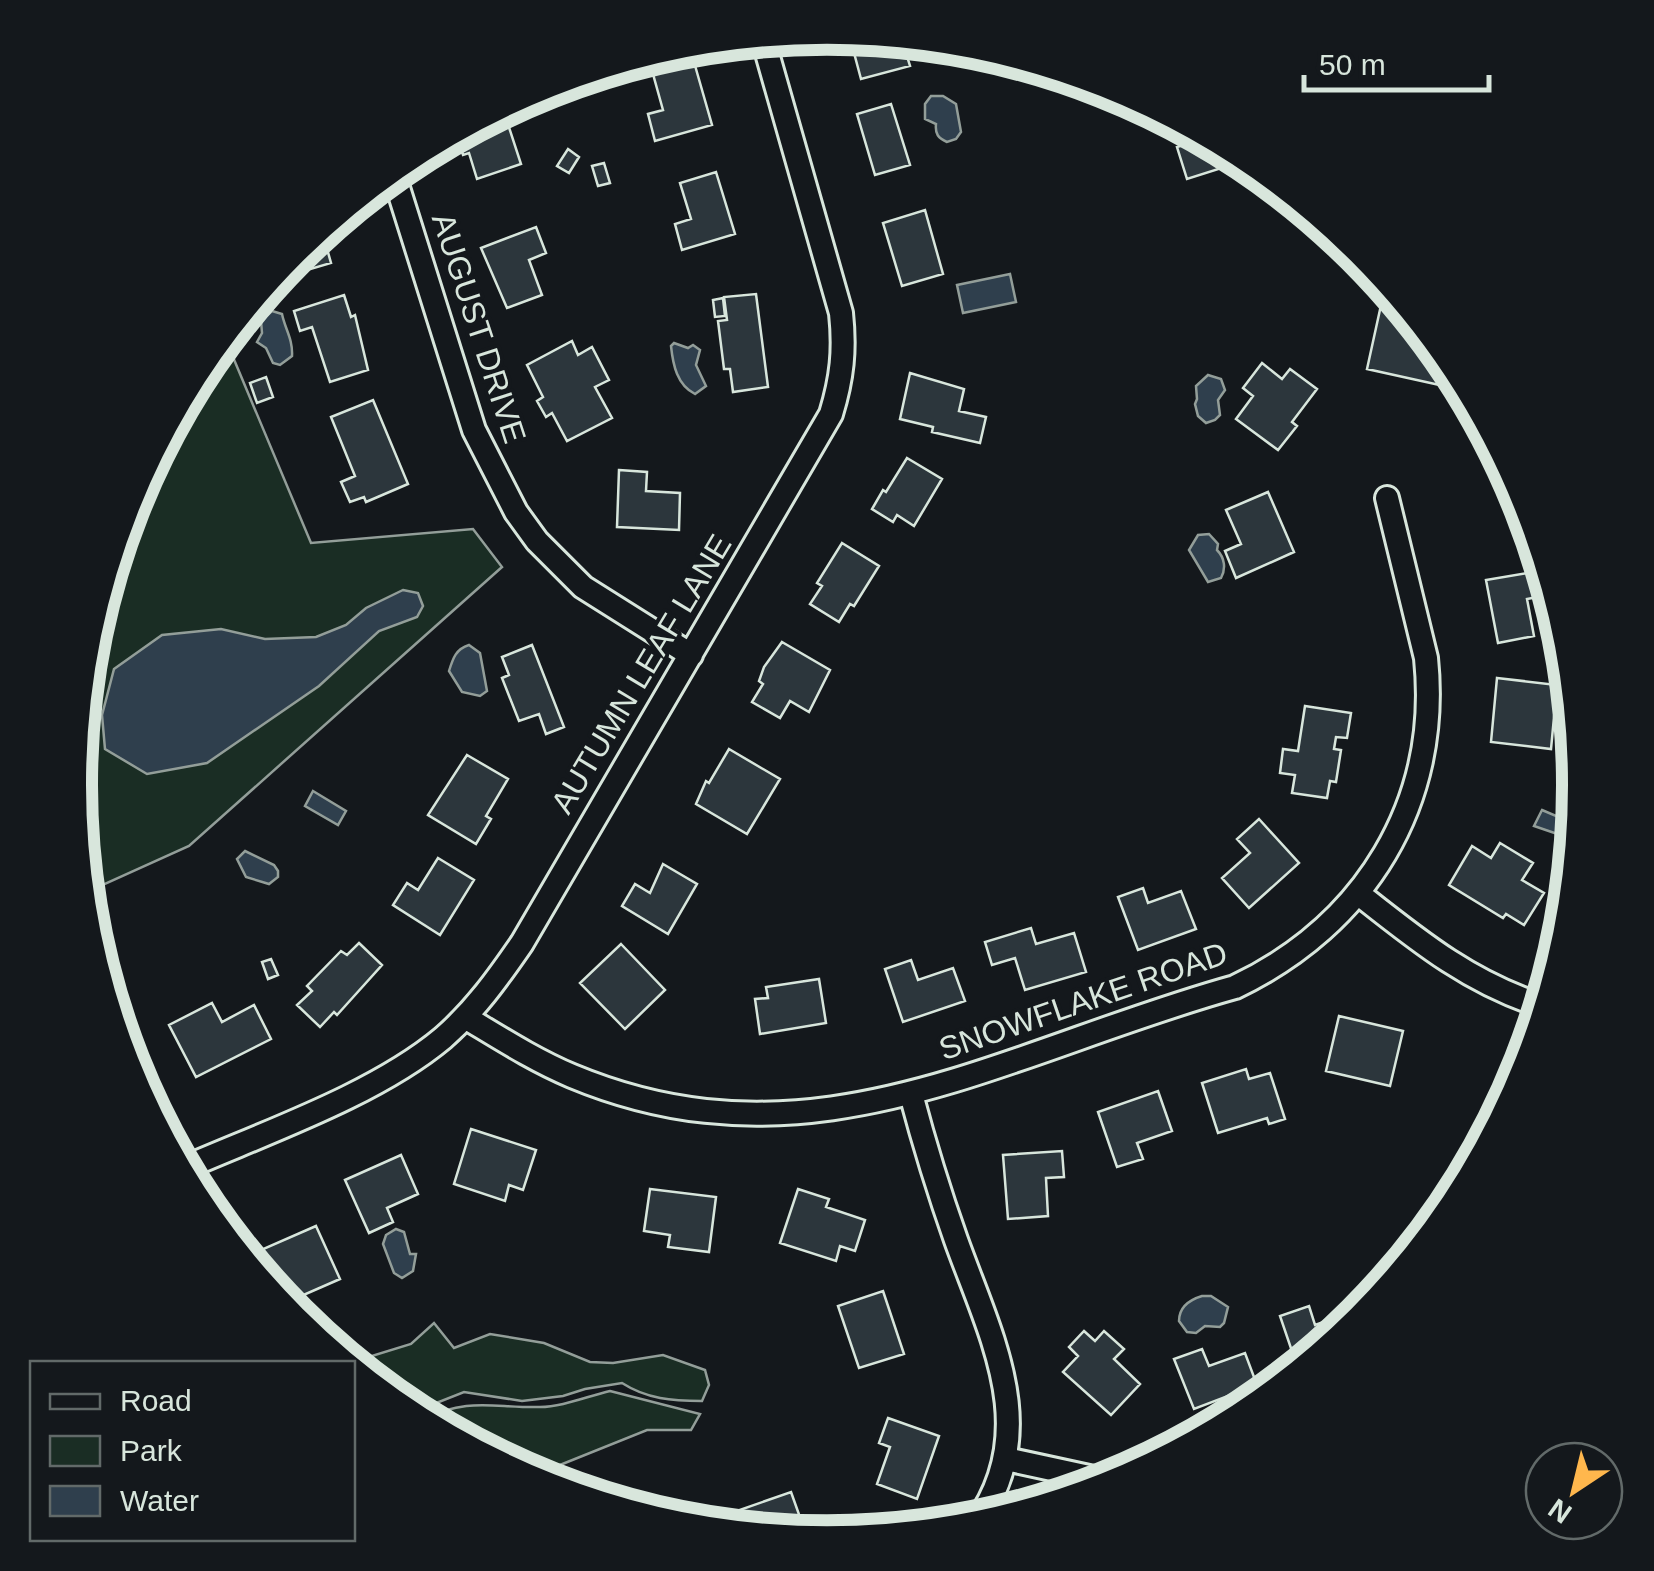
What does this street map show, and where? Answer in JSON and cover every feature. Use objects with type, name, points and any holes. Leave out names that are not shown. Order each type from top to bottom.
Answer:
[{"type":"street","name":"AUTUMN LEAF LANE","points":[[196,1163],[382,1080],[442,1039],[494,985],[522,944],[832,414],[842,381],[845,347],[841,313],[767,53]]},
{"type":"street","name":"AUGUST DRIVE","points":[[398,188],[474,430],[516,512],[545,550],[583,587],[691,655]]},
{"type":"street","name":"SNOWFLAKE ROAD","points":[[465,1017],[571,1076],[671,1106],[740,1114],[800,1114],[910,1094],[1235,987],[1300,949],[1359,894],[1398,832],[1418,778],[1426,742],[1429,685],[1387,498]]},
{"type":"street","points":[[1359,894],[1453,967],[1529,1001]]},
{"type":"street","points":[[910,1094],[934,1178],[1000,1366],[1008,1409],[1006,1458],[987,1503]]},
{"type":"street","points":[[1006,1458],[1081,1475]]},
{"type":"green space","points":[[232,354],[311,543],[473,529],[502,567],[189,846],[99,887],[93,834],[93,737],[106,642],[147,504],[190,418]]},
{"type":"green space","points":[[434,1323],[454,1348],[490,1334],[544,1343],[590,1362],[613,1363],[663,1355],[705,1370],[709,1385],[702,1401],[660,1398],[622,1383],[522,1401],[464,1392],[431,1405],[366,1358],[411,1344]]},
{"type":"green space","points":[[610,1391],[700,1414],[691,1430],[647,1430],[553,1468],[442,1411],[481,1405],[548,1407]]},
{"type":"water","points":[[931,96],[943,96],[956,104],[961,132],[956,139],[941,139],[936,124],[925,119],[925,104]]},
{"type":"water","points":[[1010,274],[1016,302],[963,313],[957,285]]},
{"type":"water","points":[[272,311],[282,314],[291,344],[292,356],[280,365],[273,363],[266,348],[257,342],[262,333],[261,321]]},
{"type":"water","points":[[674,343],[688,348],[693,345],[700,350],[696,365],[706,386],[695,394],[677,374],[671,346]]},
{"type":"water","points":[[1208,375],[1221,379],[1225,390],[1218,400],[1220,415],[1206,423],[1198,416],[1195,404],[1196,386]]},
{"type":"water","points":[[1209,534],[1218,544],[1224,567],[1221,578],[1208,582],[1189,550],[1198,535]]},
{"type":"water","points":[[403,590],[418,593],[423,606],[417,617],[379,631],[319,686],[207,763],[147,774],[105,749],[102,715],[114,669],[162,635],[221,629],[265,639],[316,637],[346,625],[366,608]]},
{"type":"water","points":[[469,645],[480,653],[487,691],[480,696],[462,692],[449,671],[456,655]]},
{"type":"water","points":[[313,791],[346,811],[338,825],[305,806]]},
{"type":"water","points":[[1542,810],[1561,816],[1561,835],[1534,826]]},
{"type":"water","points":[[245,851],[274,865],[278,877],[269,884],[246,877],[237,859]]},
{"type":"water","points":[[396,1229],[404,1232],[410,1254],[416,1254],[413,1271],[402,1278],[394,1273],[383,1244],[386,1235]]},
{"type":"water","points":[[1211,1296],[1228,1307],[1224,1323],[1220,1327],[1205,1326],[1196,1333],[1187,1332],[1179,1321],[1181,1312],[1189,1302]]},
{"type":"building","points":[[854,51],[906,55],[910,66],[861,79]]},
{"type":"building","points":[[694,62],[712,125],[655,141],[648,114],[663,110],[653,74]]},
{"type":"building","points":[[891,104],[910,165],[875,175],[857,114]]},
{"type":"building","points":[[508,123],[521,164],[477,179],[469,153],[463,155],[461,148]]},
{"type":"building","points":[[1186,144],[1225,167],[1187,179],[1177,147]]},
{"type":"building","points":[[568,149],[579,157],[569,173],[557,166]]},
{"type":"building","points":[[604,163],[610,183],[598,186],[592,166]]},
{"type":"building","points":[[716,172],[735,234],[682,250],[675,224],[691,219],[680,183]]},
{"type":"building","points":[[925,210],[943,274],[902,286],[883,223]]},
{"type":"building","points":[[536,227],[546,253],[529,260],[542,295],[507,308],[481,248]]},
{"type":"building","points":[[327,247],[331,263],[301,272]]},
{"type":"building","points":[[756,294],[768,387],[733,392],[730,369],[724,369],[718,321],[727,320],[724,297]]},
{"type":"building","points":[[344,295],[351,317],[355,315],[368,370],[330,382],[312,327],[300,331],[294,311]]},
{"type":"building","points":[[723,298],[725,316],[715,317],[713,300]]},
{"type":"building","points":[[1382,303],[1444,385],[1444,386],[1367,369]]},
{"type":"building","points":[[572,341],[578,355],[592,347],[609,380],[595,387],[612,418],[567,441],[552,413],[546,417],[537,401],[543,397],[527,365]]},
{"type":"building","points":[[1262,363],[1282,379],[1290,369],[1317,389],[1292,422],[1297,426],[1278,450],[1236,419],[1253,396],[1243,388]]},
{"type":"building","points":[[910,373],[964,389],[959,411],[986,417],[980,443],[932,432],[933,427],[900,419]]},
{"type":"building","points":[[266,377],[273,397],[257,403],[250,383]]},
{"type":"building","points":[[373,400],[408,484],[366,502],[364,497],[350,502],[341,482],[355,476],[331,417]]},
{"type":"building","points":[[907,458],[942,479],[914,526],[897,515],[893,522],[872,509]]},
{"type":"building","points":[[619,470],[647,472],[646,491],[680,493],[679,530],[617,527]]},
{"type":"building","points":[[1268,492],[1294,552],[1236,578],[1225,551],[1241,544],[1226,510]]},
{"type":"building","points":[[842,543],[879,566],[839,622],[810,604],[822,586],[817,583]]},
{"type":"building","points":[[1530,573],[1537,597],[1527,599],[1534,636],[1498,643],[1486,580]]},
{"type":"building","points":[[782,642],[830,670],[809,712],[790,701],[780,718],[752,702],[763,684],[759,681],[764,667]]},
{"type":"building","points":[[532,645],[564,727],[546,734],[539,714],[519,721],[502,678],[509,675],[502,657]]},
{"type":"building","points":[[1497,678],[1555,685],[1551,749],[1491,742]]},
{"type":"building","points":[[1305,706],[1351,713],[1347,738],[1336,737],[1334,749],[1341,750],[1336,782],[1330,781],[1327,798],[1292,793],[1295,775],[1280,773],[1283,749],[1298,751]]},
{"type":"building","points":[[729,749],[780,779],[747,834],[696,804],[706,781],[709,783]]},
{"type":"building","points":[[467,755],[508,779],[486,816],[491,819],[476,844],[428,815]]},
{"type":"building","points":[[1259,819],[1299,863],[1249,908],[1222,878],[1250,853],[1237,839]]},
{"type":"building","points":[[1500,843],[1533,863],[1522,880],[1544,893],[1524,925],[1506,914],[1503,918],[1449,885],[1472,846],[1491,858]]},
{"type":"building","points":[[438,858],[474,880],[440,935],[393,905],[407,883],[418,890]]},
{"type":"building","points":[[663,864],[697,884],[668,934],[622,906],[635,884],[650,893]]},
{"type":"building","points":[[1143,888],[1148,903],[1181,891],[1196,929],[1138,950],[1118,897]]},
{"type":"building","points":[[1031,928],[1036,944],[1074,933],[1086,972],[1025,990],[1015,958],[992,965],[985,942]]},
{"type":"building","points":[[359,943],[382,965],[337,1015],[334,1012],[320,1027],[297,1005],[312,991],[307,986],[341,951],[347,955]]},
{"type":"building","points":[[621,944],[665,990],[625,1029],[580,983]]},
{"type":"building","points":[[271,959],[278,975],[268,979],[262,962]]},
{"type":"building","points":[[911,960],[918,980],[953,968],[965,1001],[903,1022],[885,969]]},
{"type":"building","points":[[819,979],[826,1023],[760,1034],[755,999],[768,998],[766,987]]},
{"type":"building","points":[[212,1003],[222,1022],[254,1005],[271,1039],[196,1077],[169,1025]]},
{"type":"building","points":[[1339,1016],[1403,1031],[1390,1086],[1326,1071]]},
{"type":"building","points":[[1246,1069],[1249,1079],[1270,1073],[1285,1119],[1269,1124],[1267,1118],[1218,1133],[1202,1083]]},
{"type":"building","points":[[1158,1091],[1172,1131],[1137,1143],[1143,1159],[1117,1167],[1098,1112]]},
{"type":"building","points":[[471,1129],[536,1150],[523,1190],[509,1185],[505,1201],[454,1184]]},
{"type":"building","points":[[1062,1151],[1064,1177],[1046,1178],[1048,1216],[1008,1219],[1003,1155]]},
{"type":"building","points":[[401,1155],[418,1194],[387,1208],[393,1222],[369,1233],[345,1180]]},
{"type":"building","points":[[650,1189],[716,1197],[709,1252],[668,1247],[670,1235],[644,1231]]},
{"type":"building","points":[[798,1189],[829,1199],[826,1207],[865,1220],[855,1251],[840,1246],[836,1261],[780,1243]]},
{"type":"building","points":[[316,1226],[340,1279],[299,1297],[258,1251]]},
{"type":"building","points":[[883,1291],[904,1354],[859,1368],[838,1306]]},
{"type":"building","points":[[1309,1306],[1315,1325],[1333,1319],[1293,1354],[1280,1316]]},
{"type":"building","points":[[1084,1331],[1095,1341],[1104,1331],[1124,1349],[1114,1359],[1140,1384],[1111,1415],[1063,1372],[1078,1356],[1069,1347]]},
{"type":"building","points":[[1202,1349],[1209,1366],[1245,1353],[1256,1383],[1194,1409],[1174,1359]]},
{"type":"building","points":[[888,1418],[939,1436],[917,1499],[877,1484],[890,1447],[879,1443]]},
{"type":"building","points":[[791,1492],[801,1520],[732,1515]]}]
